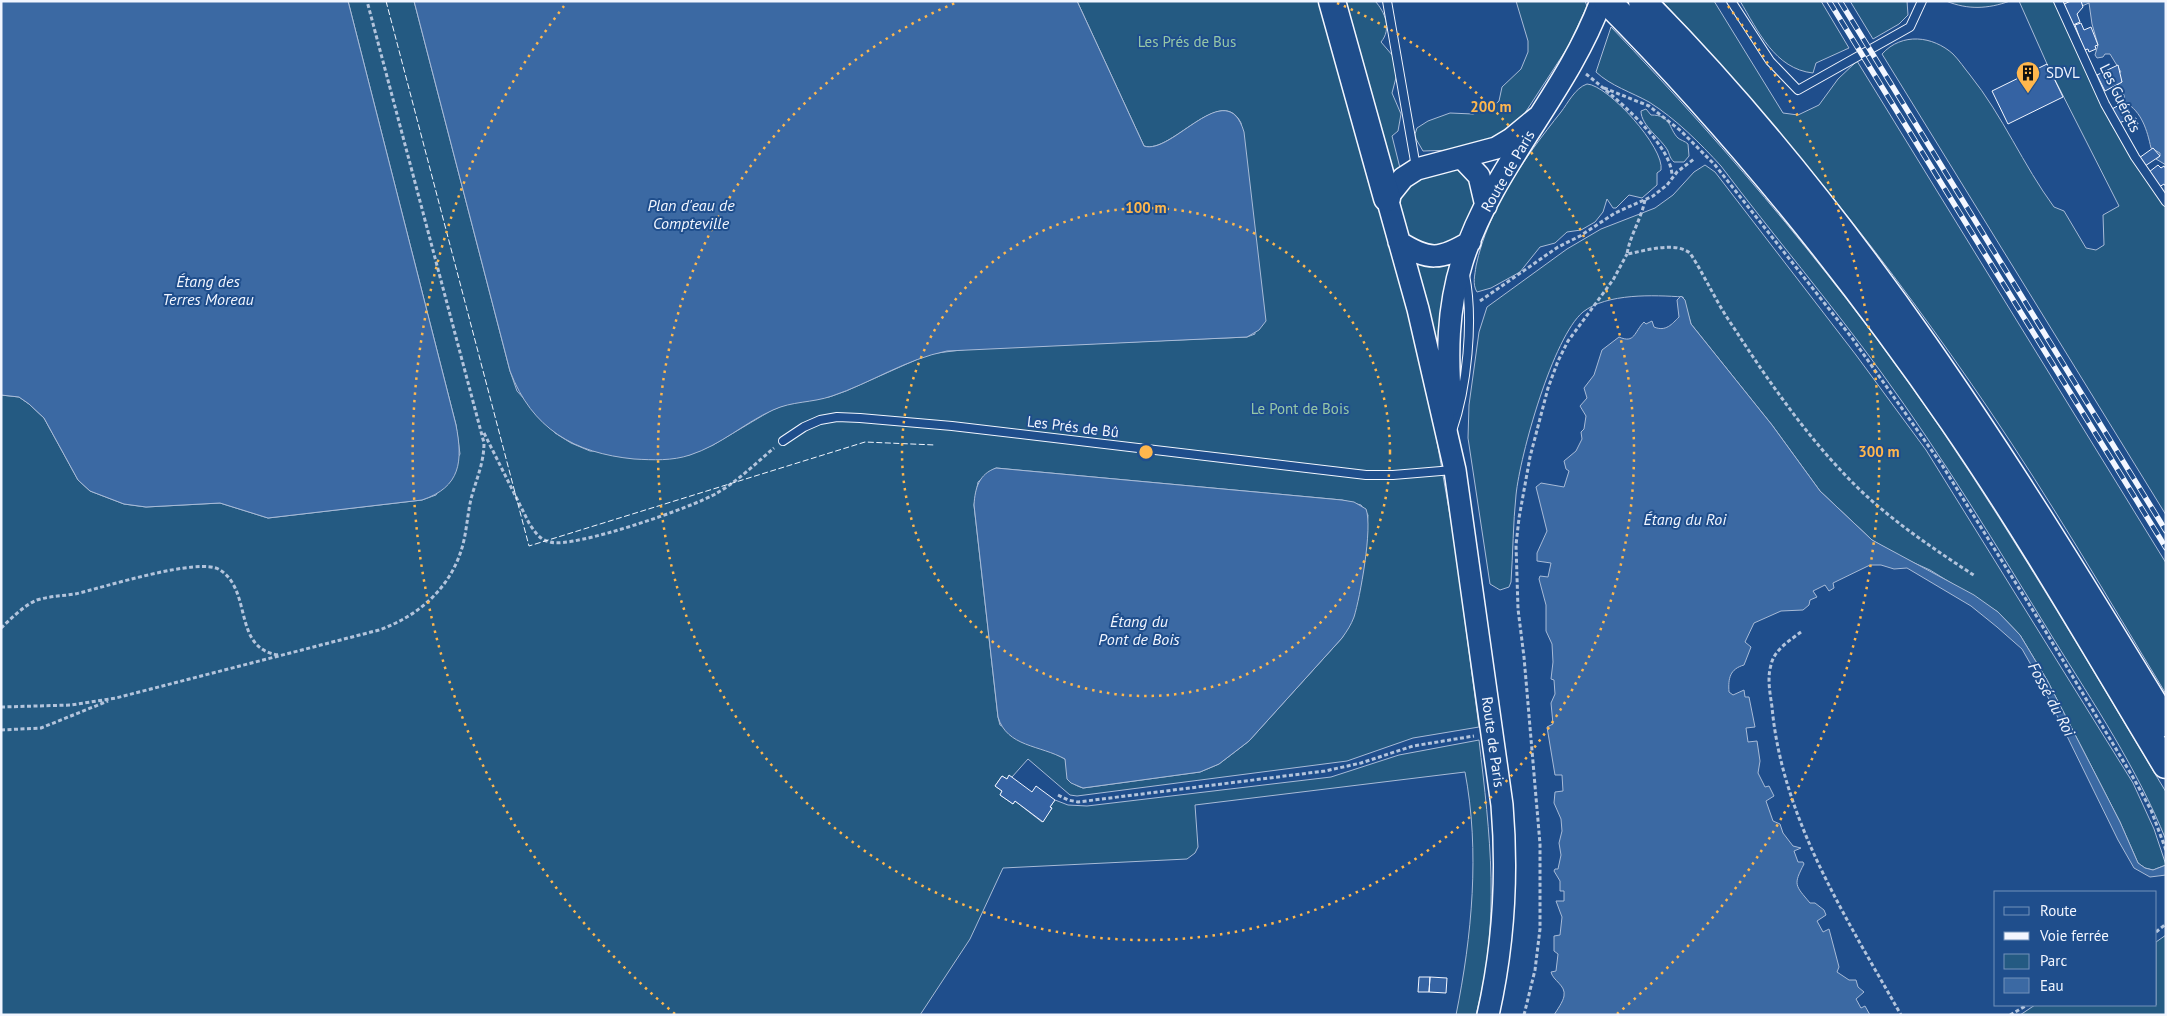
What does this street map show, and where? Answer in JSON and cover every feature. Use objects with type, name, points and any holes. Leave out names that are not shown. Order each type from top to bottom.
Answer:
[{"type":"highway","points":[[1332,1],[1387,198]]},
{"type":"highway","points":[[1607,1],[1640,34],[1724,127],[1799,216],[1916,370],[1995,485],[2166,765]]},
{"type":"highway","points":[[1644,4],[1788,165],[1911,324],[2014,476],[2166,722]]},
{"type":"street","points":[[1539,116],[1573,63],[1588,34],[1601,1]]},
{"type":"street","name":"Route de Paris","points":[[1488,1015],[1501,954],[1506,882],[1502,805],[1454,470],[1420,318],[1387,198],[1403,178],[1417,169],[1462,158],[1504,144],[1539,116]]},
{"type":"street","name":"Route de Paris","points":[[1454,470],[1448,330],[1466,251],[1486,206],[1539,116]]},
{"type":"street","points":[[1462,158],[1479,176],[1486,206]]},
{"type":"street","points":[[1399,242],[1416,253],[1435,257],[1454,251],[1466,251]]},
{"type":"lane","points":[[1387,1],[1400,66],[1411,146],[1417,169]]},
{"type":"lane","points":[[1731,1],[1770,62],[1798,90],[1910,27],[1922,1]]},
{"type":"lane","name":"Les Guérets","points":[[2058,1],[2105,104],[2135,157],[2166,202]]},
{"type":"lane","points":[[1452,431],[1463,396],[1469,309],[1466,251]]},
{"type":"lane","name":"Les Prés de Bû","points":[[783,441],[804,426],[820,420],[837,417],[952,426],[1366,475],[1393,476],[1454,470]]},
{"type":"path","points":[[1,707],[71,704],[116,698],[397,623],[414,614],[438,593],[455,568],[464,540],[471,500],[484,451],[479,424],[366,1]]},
{"type":"path","points":[[1573,63],[1634,116],[1652,137],[1671,167],[1672,176]]},
{"type":"path","points":[[1604,88],[1649,106],[1688,138],[1715,165],[1852,338],[1942,464],[2037,617],[2134,779],[2151,810],[2166,850]]},
{"type":"path","points":[[1469,309],[1558,247],[1580,236],[1615,213],[1645,200],[1661,190],[1672,176],[1694,159]]},
{"type":"path","points":[[1524,1015],[1538,951],[1541,891],[1540,844],[1518,609],[1516,545],[1520,510],[1532,449],[1548,388],[1558,361],[1568,341],[1613,280],[1627,254],[1629,240],[1642,214],[1645,200]]},
{"type":"path","points":[[1627,254],[1674,247],[1683,248],[1690,253],[1731,324],[1771,382],[1822,449],[1857,487],[1891,517],[1924,543],[1975,576]]},
{"type":"path","points":[[479,424],[530,526],[540,538],[551,543],[589,537],[667,515],[702,501],[720,491],[783,441]]},
{"type":"path","points":[[1,628],[28,605],[37,600],[75,594],[145,576],[212,566],[225,573],[236,589],[248,632],[254,643],[265,651],[282,655]]},
{"type":"path","points":[[1800,632],[1776,654],[1771,665],[1769,683],[1778,752],[1810,844],[1841,907],[1901,1015]]},
{"type":"path","points":[[1,730],[41,728],[116,698]]},
{"type":"path","points":[[1058,794],[1068,800],[1078,802],[1261,780],[1347,766],[1413,746],[1492,734]]},
{"type":"path","points":[[2010,1015],[2024,1006]]},
{"type":"green space","points":[[348,1],[414,1],[510,371],[517,391],[555,433],[571,443],[590,451],[689,455],[713,445],[772,410],[790,403],[829,397],[846,391],[929,354],[969,349],[1247,337],[1255,334],[1241,123],[1232,113],[1221,111],[1208,115],[1167,141],[1155,146],[1144,146],[1077,1],[1321,1],[1411,313],[1433,419],[1454,538],[1479,727],[1413,738],[1347,761],[1077,796],[1070,795],[1028,759],[1012,777],[1009,776],[1007,779],[1002,776],[995,786],[1002,791],[1000,795],[1013,804],[1015,801],[1042,822],[1055,800],[1068,805],[1087,806],[1331,777],[1399,755],[1479,740],[1487,810],[1491,912],[1489,946],[1476,1015],[1456,1015],[1466,955],[1472,894],[1472,832],[1465,772],[1195,805],[1198,847],[1195,853],[1187,859],[1003,868],[970,939],[920,1015],[1,1015],[1,395],[19,397],[44,418],[78,480],[90,491],[124,504],[146,507],[220,503],[268,518],[422,500],[436,495],[460,454],[456,425]],"holes":[[[996,468],[1342,500],[1361,505],[1368,515],[1362,578],[1355,609],[1349,624],[1342,638],[1249,741],[1219,764],[1200,772],[1083,788],[1072,783],[1070,780],[1065,759],[1000,725],[974,505],[978,482]]]},
{"type":"green space","points":[[1338,1],[1375,1],[1382,10],[1386,21],[1386,32],[1381,42],[1393,56],[1397,74],[1392,93],[1401,114],[1398,131],[1392,136],[1400,168],[1392,177]]},
{"type":"green space","points":[[1516,1],[1585,1],[1587,6],[1568,47],[1523,116],[1497,137],[1455,150],[1423,151],[1416,139],[1417,128],[1428,121],[1450,113],[1473,114],[1490,109],[1499,101],[1502,87],[1521,69],[1528,52],[1528,41]]},
{"type":"green space","points":[[1662,1],[1714,1],[1783,113],[1798,115],[1819,105],[1838,79],[1857,61],[2166,563],[2166,694],[2034,478],[1951,354],[1833,198],[1750,98]]},
{"type":"green space","points":[[1740,1],[1821,1],[1849,48],[1816,63],[1813,73],[1800,70],[1788,64],[1769,47]]},
{"type":"green space","points":[[1850,1],[1907,1],[1908,15],[1899,24],[1873,39]]},
{"type":"green space","points":[[1946,1],[2010,1],[1994,6],[1970,7]]},
{"type":"green space","points":[[2019,1],[2054,1],[2111,124],[2166,208],[2166,515],[1882,54],[1899,42],[1918,39],[1936,43],[1953,54],[1993,107],[2032,174],[2054,207],[2064,211],[2086,248],[2096,250],[2104,245],[2103,215],[2119,206],[2047,64]]},
{"type":"green space","points":[[1611,27],[1700,123],[1786,223],[1867,326],[1943,432],[2029,565],[2166,792],[2166,840],[2142,787],[2099,712],[1948,470],[1862,346],[1721,166],[1705,149],[1659,109],[1615,85],[1596,72]]},
{"type":"green space","points":[[1587,84],[1596,87],[1608,95],[1621,106],[1645,133],[1660,160],[1661,170],[1657,173],[1657,185],[1642,198],[1629,195],[1616,208],[1613,208],[1607,199],[1603,212],[1595,222],[1581,230],[1567,232],[1555,243],[1540,247],[1520,272],[1491,288],[1477,292],[1474,283],[1476,266],[1489,224],[1499,204],[1521,165],[1534,147],[1575,92]]},
{"type":"green space","points":[[1646,109],[1651,115],[1663,117],[1678,138],[1688,144],[1689,156],[1684,162],[1674,162],[1665,146],[1644,122],[1641,111]]},
{"type":"green space","points":[[1705,165],[1715,172],[1856,355],[1926,450],[2133,783],[2154,829],[2166,865],[2153,870],[2145,868],[2138,863],[2120,822],[2047,680],[2020,635],[1998,612],[1930,570],[1903,558],[1872,540],[1820,491],[1772,425],[1691,324],[1683,297],[1631,297],[1605,301],[1583,312],[1572,325],[1560,346],[1550,370],[1524,453],[1516,495],[1511,582],[1509,587],[1500,590],[1490,584],[1468,438],[1469,405],[1479,332],[1487,307],[1567,249],[1601,229],[1655,208],[1673,195],[1694,172]]},
{"type":"green space","points":[[1462,168],[1477,194],[1470,228],[1444,249],[1409,240],[1396,200],[1412,179]]},
{"type":"green space","points":[[1410,258],[1455,259],[1442,366]]},
{"type":"green space","points":[[2166,935],[2166,1015],[2020,1015],[2034,1006],[2157,1006],[2157,941]]},
{"type":"water","name":"Étang des Terres Moreau","points":[[1,1],[348,1],[456,425],[459,461],[452,480],[445,488],[435,495],[422,500],[268,518],[220,503],[146,507],[124,504],[90,491],[78,480],[44,418],[19,397],[1,395]]},
{"type":"water","name":"Plan d'eau de Compteville","points":[[414,1],[1077,1],[1144,146],[1156,146],[1169,140],[1212,113],[1225,111],[1236,116],[1244,132],[1266,321],[1259,330],[1247,337],[947,351],[903,365],[861,385],[832,396],[780,407],[762,415],[712,446],[683,457],[662,460],[634,459],[592,451],[574,444],[543,423],[519,391],[510,371]]},
{"type":"water","points":[[2081,1],[2166,1],[2166,165],[2156,159],[2160,156],[2160,153],[2151,148],[2140,116],[2125,102],[2124,95],[2117,85],[2122,82],[2118,73],[2121,72],[2110,54],[2097,58],[2095,55],[2098,45],[2089,3],[2082,6]]},
{"type":"water","name":"Étang du Roi","points":[[1681,296],[1685,300],[1691,324],[1772,425],[1820,491],[1872,540],[1974,595],[1998,612],[2020,635],[2047,680],[2120,822],[2138,863],[2145,868],[2153,870],[2166,865],[2166,875],[2150,877],[2134,868],[2022,649],[1971,606],[1907,568],[1894,569],[1881,565],[1870,565],[1833,583],[1834,588],[1829,591],[1825,585],[1813,591],[1817,597],[1810,600],[1809,605],[1803,610],[1781,611],[1754,623],[1745,642],[1751,647],[1744,665],[1736,669],[1731,675],[1729,692],[1733,695],[1744,690],[1745,697],[1749,697],[1755,727],[1746,728],[1748,742],[1757,741],[1760,761],[1758,773],[1765,787],[1769,786],[1774,796],[1766,801],[1773,821],[1780,824],[1783,833],[1793,846],[1801,848],[1794,851],[1798,862],[1803,862],[1804,864],[1798,876],[1797,885],[1810,903],[1815,903],[1824,910],[1826,915],[1817,921],[1823,932],[1829,929],[1839,967],[1837,972],[1849,980],[1856,980],[1858,987],[1864,992],[1856,999],[1861,1008],[1865,1006],[1870,1015],[1554,1015],[1564,996],[1563,989],[1551,972],[1556,971],[1558,954],[1554,951],[1554,936],[1560,935],[1562,917],[1556,901],[1564,901],[1564,891],[1560,891],[1560,881],[1554,871],[1558,869],[1561,855],[1559,843],[1562,831],[1561,819],[1554,803],[1555,792],[1563,791],[1562,775],[1555,775],[1547,727],[1553,724],[1551,703],[1555,694],[1554,680],[1551,679],[1553,662],[1552,644],[1546,631],[1546,605],[1539,579],[1540,576],[1548,577],[1551,563],[1537,561],[1537,553],[1547,531],[1536,487],[1541,483],[1564,487],[1569,471],[1566,469],[1564,461],[1576,451],[1582,439],[1581,432],[1584,429],[1586,416],[1580,406],[1587,398],[1584,388],[1594,375],[1602,350],[1619,337],[1628,339],[1634,336],[1644,322],[1646,324],[1652,321],[1654,327],[1662,329],[1674,322],[1679,317],[1677,300]]},
{"type":"water","name":"Étang du Pont de Bois","points":[[996,468],[1354,502],[1366,509],[1368,531],[1362,579],[1353,620],[1342,638],[1249,741],[1219,764],[1200,772],[1083,788],[1071,783],[1067,779],[1065,759],[1017,740],[1002,727],[998,717],[974,505],[975,493],[979,482],[986,474]]},
{"type":"building","points":[[2071,1],[2081,1],[2083,7],[2077,14],[2080,22],[2073,25],[2064,4]]},
{"type":"building","points":[[2081,23],[2084,30],[2091,27],[2098,45],[2095,46],[2096,49],[2089,52],[2088,49],[2084,50],[2075,25]]},
{"type":"building","name":"SDVL","points":[[2047,64],[2063,97],[2008,124],[1992,91]]},
{"type":"building","points":[[2118,65],[2122,82],[2105,91],[2097,75]]},
{"type":"building","points":[[2121,104],[2129,119],[2119,123],[2112,109]]},
{"type":"building","points":[[2136,118],[2138,124],[2129,128],[2127,122]]},
{"type":"building","points":[[2153,148],[2160,156],[2145,166],[2139,158]]},
{"type":"building","points":[[2158,165],[2161,168],[2164,166],[2166,169],[2166,187],[2164,184],[2159,187],[2149,172]]},
{"type":"building","points":[[1009,775],[1032,792],[1036,786],[1055,800],[1043,822],[1015,801],[1013,804],[1000,795],[1002,791],[995,786],[1002,776],[1007,779]]},
{"type":"building","points":[[1419,977],[1430,977],[1429,992],[1418,992]]},
{"type":"building","points":[[1430,977],[1447,978],[1446,993],[1429,992]]},
{"type":"railway","points":[[1829,1],[2166,548]]},
{"type":"railway","points":[[1840,1],[2166,531]]},
{"type":"fence","points":[[386,1],[529,546],[865,442],[935,445]]},
{"type":"place","name":"SDVL","points":[[2028,94]]},
{"type":"park label","name":"Les Prés de Bus","points":[[1187,42]]},
{"type":"park label","name":"Le Pont de Bois","points":[[1300,409]]},
{"type":"water label","name":"Fossé du Roi","points":[[2052,699]]}]
